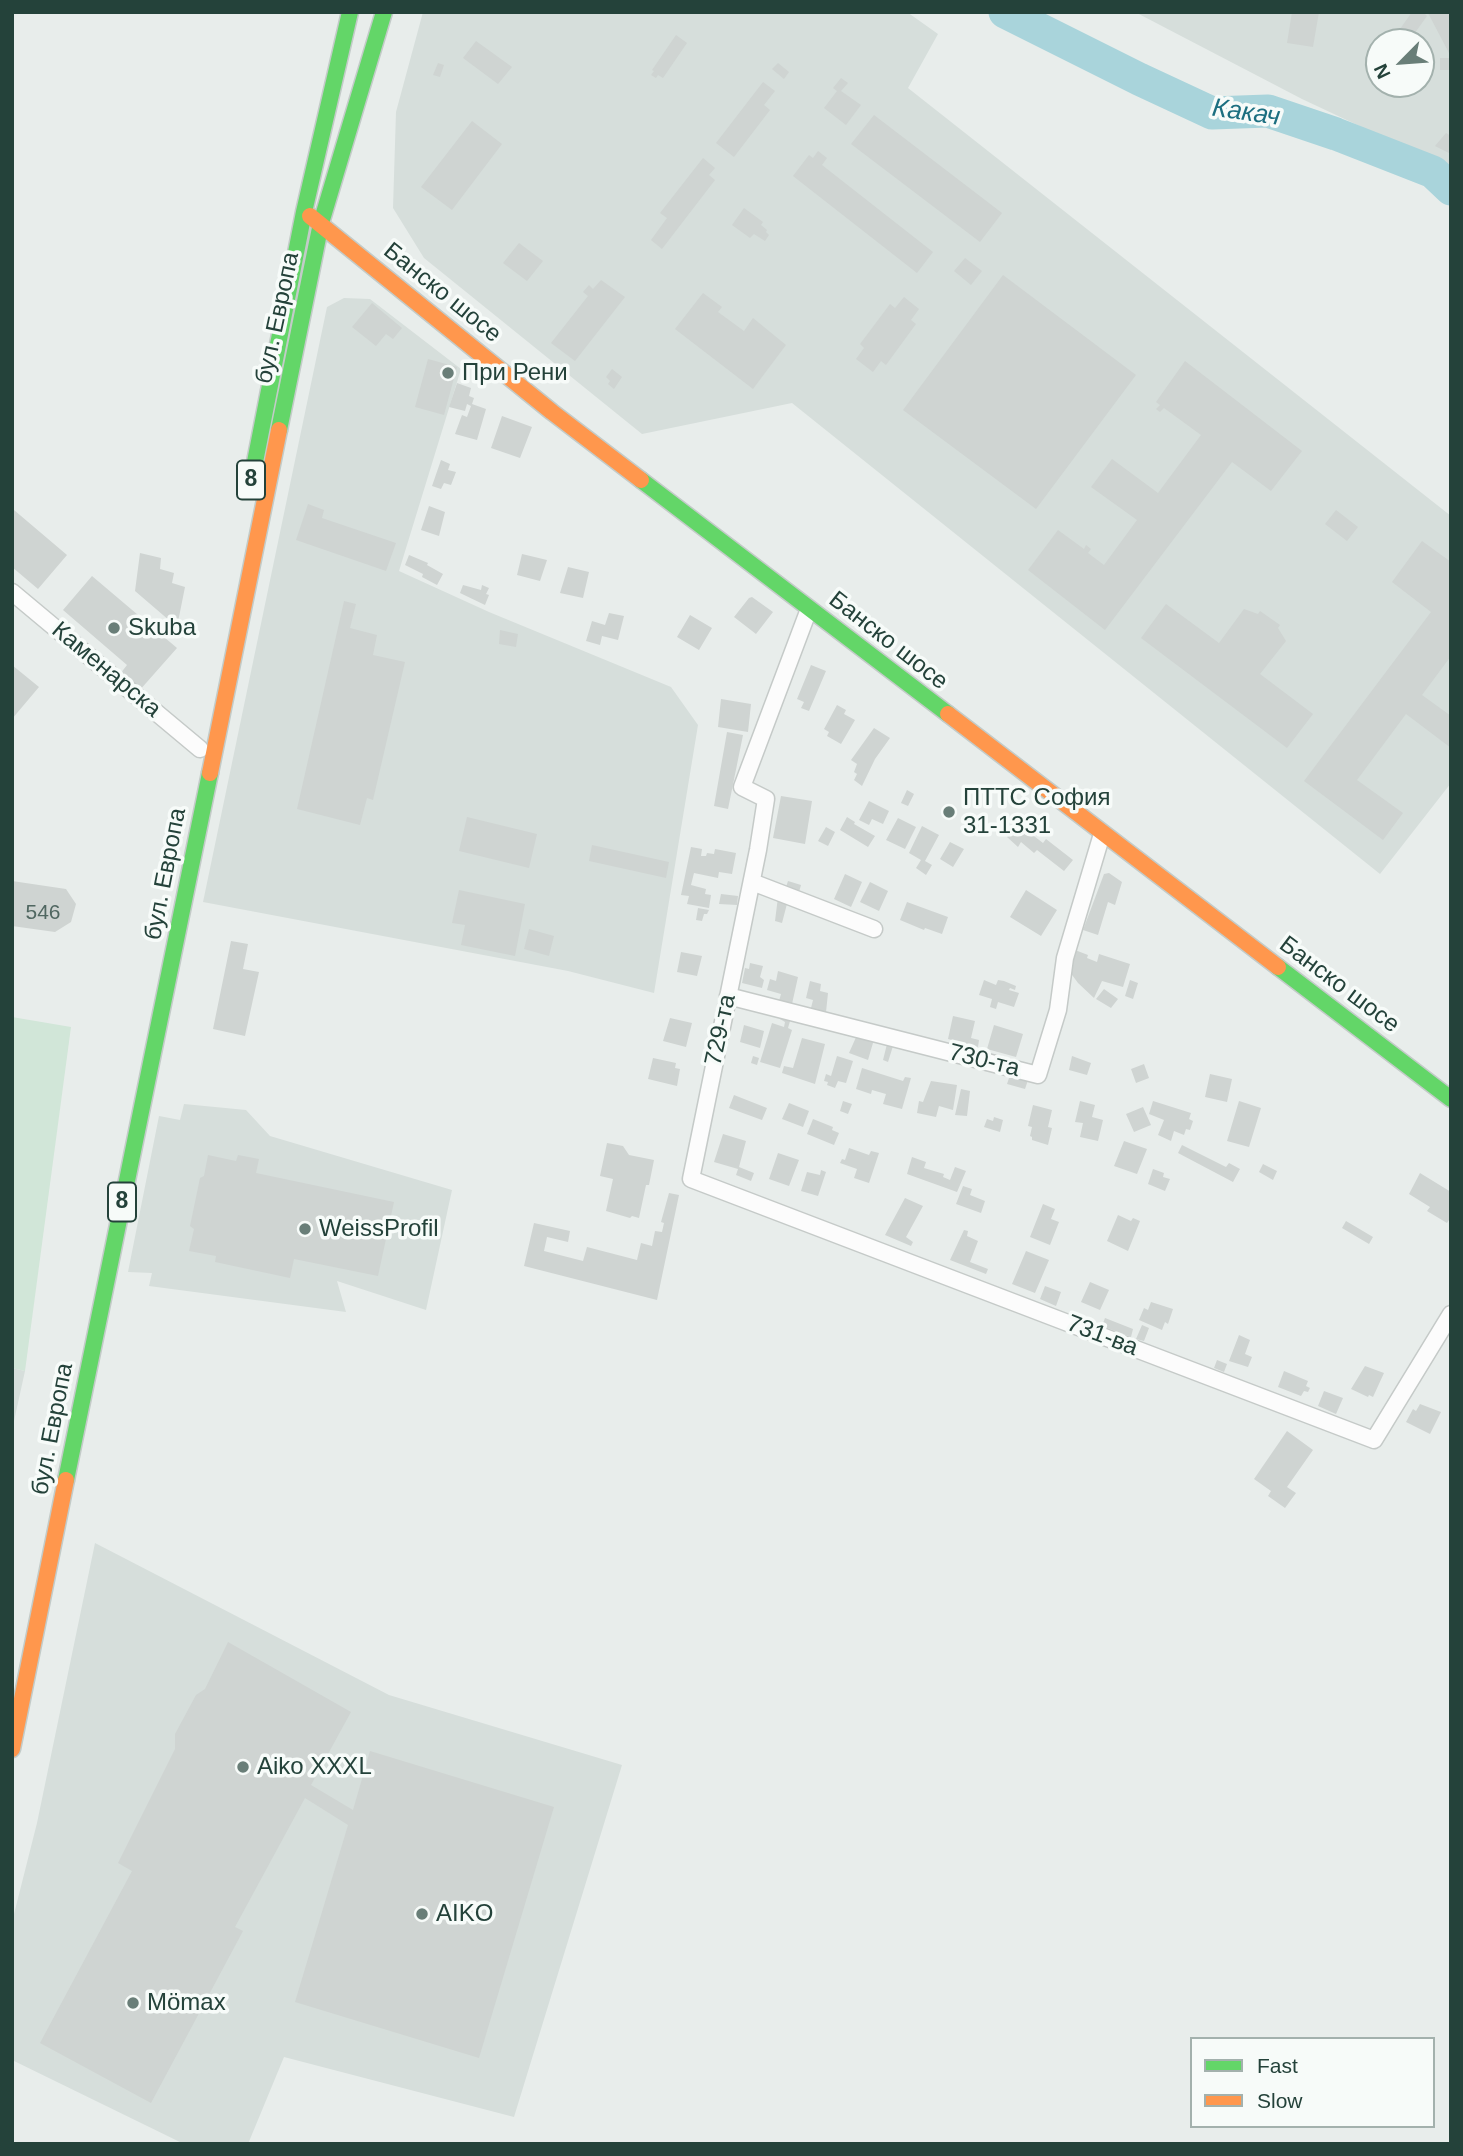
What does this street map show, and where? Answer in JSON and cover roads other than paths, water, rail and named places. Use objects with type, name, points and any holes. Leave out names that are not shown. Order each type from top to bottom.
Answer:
[{"type":"main road","name":"бул. Европа","points":[[252,476],[304,212],[350,12]]},
{"type":"main road","name":"бул. Европа","points":[[12,1749],[321,223],[384,12]]},
{"type":"main road","name":"Банско шосе","points":[[304,212],[321,223],[552,412],[1451,1099]]},
{"type":"main road","name":"бул. Европа","points":[[12,1673],[226,612]]},
{"type":"street","name":"Каменарска","points":[[12,592],[200,748]]},
{"type":"street","name":"729-та","points":[[691,1179],[752,881],[766,799],[742,787],[809,609]]},
{"type":"street","name":"730-та","points":[[728,996],[1038,1075],[1058,1010],[1065,958],[1102,834]]},
{"type":"street","points":[[752,881],[874,929]]},
{"type":"street","name":"731-ва","points":[[691,1179],[1374,1440],[1451,1314]]},
{"type":"waterway","name":"Какач","points":[[1005,12],[1212,113],[1268,111],[1433,172],[1451,189]]},
{"type":"place","name":"При Рени","points":[[448,373]]},
{"type":"place","name":"Skuba","points":[[114,628]]},
{"type":"place","name":"ПТТС София 31-1331","points":[[949,812]]},
{"type":"place","name":"WeissProfil","points":[[305,1229]]},
{"type":"place","name":"Aiko XXXL","points":[[243,1767]]},
{"type":"place","name":"AIKO","points":[[422,1914]]},
{"type":"place","name":"Mömax","points":[[133,2003]]}]
